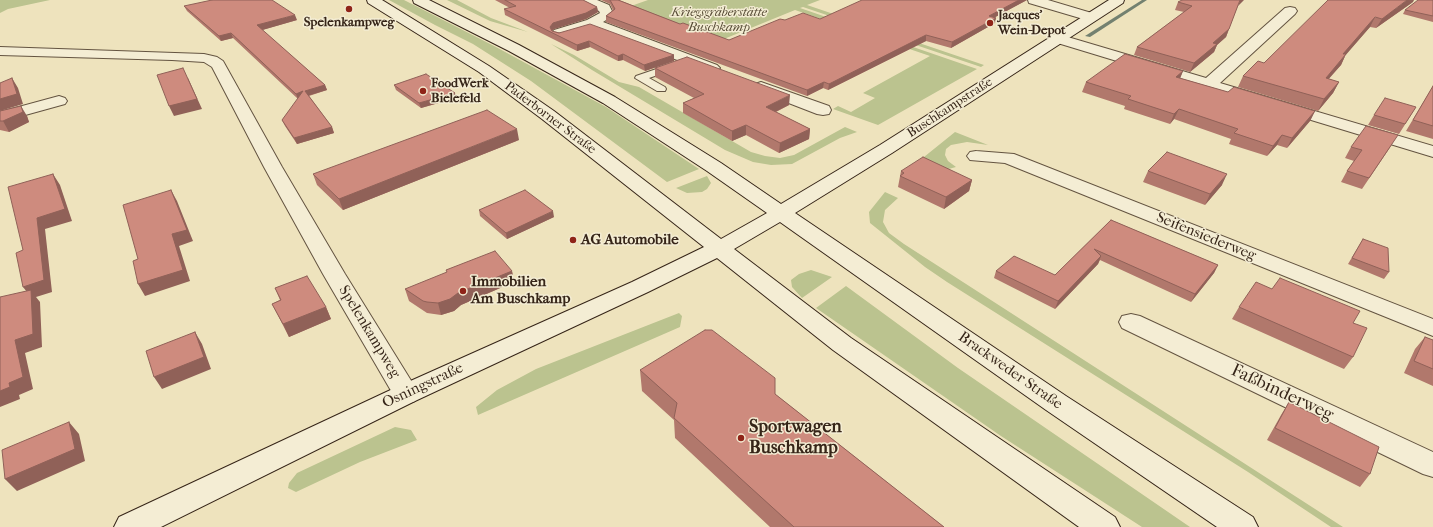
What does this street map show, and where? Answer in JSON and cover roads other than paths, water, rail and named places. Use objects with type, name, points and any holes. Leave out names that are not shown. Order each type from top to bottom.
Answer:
[{"type":"main road","name":"Paderborner Straße","points":[[373,0],[484,69],[554,120],[718,249]]},
{"type":"main road","points":[[419,0],[514,48],[609,100],[714,167],[781,213]]},
{"type":"main road","points":[[559,33],[604,18],[607,13],[604,8],[587,0]]},
{"type":"main road","points":[[1034,0],[1090,17]]},
{"type":"main road","name":"Buschkampstraße","points":[[718,249],[781,213],[930,121],[1056,38],[1118,0]]},
{"type":"main road","points":[[1209,84],[1290,11]]},
{"type":"main road","points":[[592,23],[724,73]]},
{"type":"main road","points":[[1056,38],[1433,152]]},
{"type":"main road","name":"Spelenkampweg","points":[[0,51],[172,56],[204,58],[212,60],[218,64],[273,167],[334,274],[406,394]]},
{"type":"main road","points":[[751,83],[823,110]]},
{"type":"main road","points":[[0,117],[60,101]]},
{"type":"main road","name":"Seifensiederweg","points":[[976,156],[1008,158],[1433,328]]},
{"type":"main road","name":"Brackweder Straße","points":[[781,213],[1056,403],[1242,527]]},
{"type":"main road","name":"Osningstraße","points":[[130,527],[406,394],[640,287],[718,249]]},
{"type":"main road","points":[[718,249],[842,344],[1104,527]]},
{"type":"main road","name":"Faßbinderweg","points":[[1131,322],[1433,465]]},
{"type":"lane","points":[[662,89],[640,78],[690,60]]},
{"type":"waterway","points":[[1088,36],[1145,0]]},
{"type":"place","name":"Spelenkampweg","points":[[349,9]]},
{"type":"place","name":"Jacques' Wein-Depot","points":[[990,23]]},
{"type":"place","name":"FoodWerk Bielefeld","points":[[423,91]]},
{"type":"place","name":"AG Automobile","points":[[573,240]]},
{"type":"place","name":"Immobilien Am Buschkamp","points":[[463,291]]},
{"type":"place","name":"Sportwagen Buschkamp","points":[[741,438]]},
{"type":"park label","name":"Kriegsgräberstätte Buschkamp","points":[[719,20]]}]
